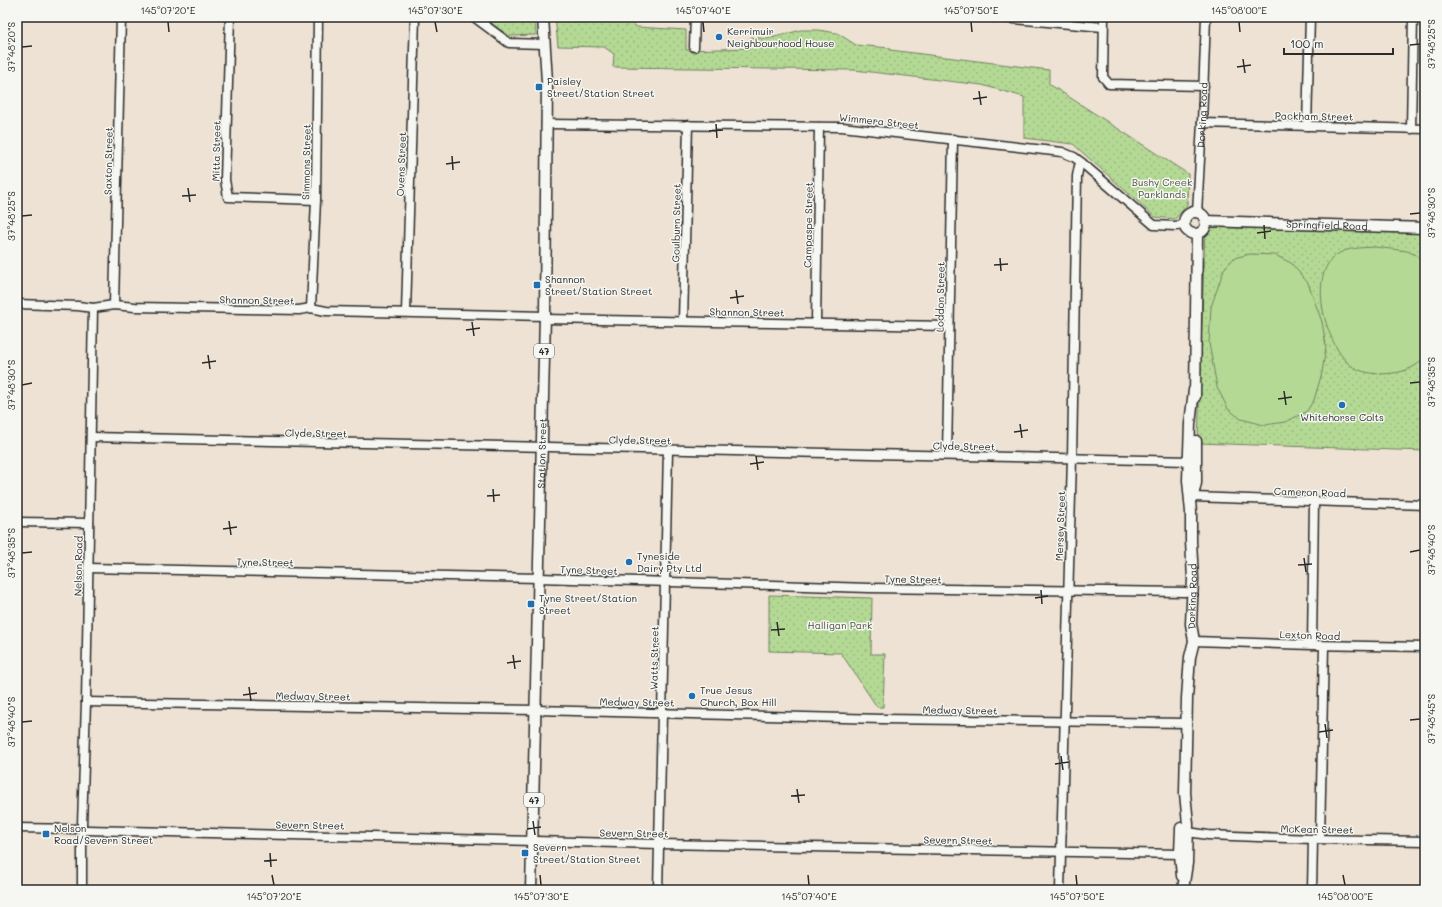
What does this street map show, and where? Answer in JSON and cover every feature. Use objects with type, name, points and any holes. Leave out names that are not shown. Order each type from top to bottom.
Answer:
[{"type":"main road","name":"Station Street","points":[[531,890],[545,317],[547,82],[543,17]]},
{"type":"main road","points":[[1193,212],[1197,212],[1201,214],[1205,221],[1205,227],[1197,234],[1190,233],[1184,225],[1186,216],[1193,212]]},
{"type":"main road","name":"Springfield Road","points":[[1205,221],[1425,228]]},
{"type":"main road","name":"Dorking Road","points":[[1183,890],[1188,864],[1188,835],[1185,793],[1187,698],[1190,657],[1194,641],[1191,624],[1193,579],[1191,512],[1192,497],[1196,483],[1193,426],[1197,234]]},
{"type":"main road","name":"Dorking Road","points":[[1192,497],[1188,480],[1193,426]]},
{"type":"main road","name":"Dorking Road","points":[[1187,698],[1184,661],[1187,640],[1185,626],[1186,592],[1191,542]]},
{"type":"main road","name":"Dorking Road","points":[[1183,890],[1180,854],[1181,820],[1185,793]]},
{"type":"street","name":"Saxton Street","points":[[114,305],[121,17]]},
{"type":"street","name":"Mitta Street","points":[[230,17],[225,180],[228,197],[316,200]]},
{"type":"street","name":"Simmons Street","points":[[311,308],[316,200],[318,17]]},
{"type":"street","name":"Ovens Street","points":[[406,312],[415,17]]},
{"type":"street","points":[[474,17],[509,43],[544,44]]},
{"type":"street","points":[[694,47],[695,17]]},
{"type":"street","points":[[992,17],[1103,27]]},
{"type":"street","points":[[1104,17],[1103,77],[1110,84],[1204,86]]},
{"type":"street","name":"Dorking Road","points":[[1197,212],[1206,17]]},
{"type":"street","points":[[1307,126],[1310,17]]},
{"type":"street","points":[[1411,129],[1413,17]]},
{"type":"street","name":"Packham Street","points":[[1202,123],[1425,129]]},
{"type":"street","name":"Wimmera Street","points":[[546,124],[849,128],[1062,152],[1082,163],[1154,225],[1184,225]]},
{"type":"street","name":"Goulburn Street","points":[[683,322],[688,125]]},
{"type":"street","name":"Campaspe Street","points":[[816,323],[819,127]]},
{"type":"street","name":"Loddon Street","points":[[946,455],[953,139]]},
{"type":"street","name":"Mersey Street","points":[[1060,890],[1069,591],[1077,176],[1082,163]]},
{"type":"street","name":"Shannon Street","points":[[17,304],[78,306],[93,308],[114,305],[135,307],[284,310],[311,308],[326,311],[406,312],[683,322],[949,326]]},
{"type":"street","name":"Nelson Road","points":[[82,890],[93,308]]},
{"type":"street","name":"Clyde Street","points":[[91,437],[668,451],[946,455],[1189,461]]},
{"type":"street","name":"Watts Street","points":[[658,890],[668,451]]},
{"type":"street","name":"Cameron Road","points":[[1192,497],[1425,505]]},
{"type":"street","points":[[1312,645],[1314,502]]},
{"type":"street","points":[[17,522],[89,523]]},
{"type":"street","name":"Tyne Street","points":[[88,568],[539,578],[869,588],[1186,592]]},
{"type":"street","name":"Lexton Road","points":[[1194,641],[1324,646],[1425,647]]},
{"type":"street","points":[[1312,890],[1316,839],[1324,646]]},
{"type":"street","name":"Medway Street","points":[[86,702],[536,710],[882,719],[1186,723]]},
{"type":"street","name":"Severn Street","points":[[17,828],[659,844],[1180,854]]},
{"type":"street","name":"McKean Street","points":[[1188,835],[1425,841]]},
{"type":"green space","points":[[482,17],[535,17],[536,35],[509,36]]},
{"type":"green space","name":"Bushy Creek Parklands","points":[[555,17],[625,17],[637,27],[686,30],[686,50],[751,48],[751,37],[767,39],[801,30],[818,30],[837,33],[856,45],[890,48],[890,50],[1049,70],[1049,84],[1188,174],[1187,205],[1175,219],[1155,217],[1073,144],[1024,138],[1024,97],[982,85],[854,70],[613,67],[614,54],[604,47],[558,46]]},
{"type":"green space","points":[[1205,227],[1425,233],[1425,451],[1198,443]]},
{"type":"green space","points":[[1375,247],[1407,251],[1416,255],[1425,262],[1425,357],[1415,366],[1407,370],[1382,374],[1359,370],[1349,364],[1341,355],[1328,327],[1323,311],[1321,295],[1322,279],[1327,266],[1335,256],[1339,253],[1354,248]]},
{"type":"green space","points":[[1250,254],[1275,255],[1291,263],[1308,283],[1322,322],[1326,346],[1322,373],[1314,400],[1306,412],[1285,422],[1264,425],[1241,419],[1228,409],[1217,387],[1209,343],[1211,307],[1224,269],[1234,258]]},
{"type":"green space","name":"Halligan Park","points":[[769,595],[872,598],[871,654],[885,654],[883,707],[877,707],[841,653],[769,651]]},
{"type":"place","name":"Kerrimuir Neighbourhood House","points":[[719,37]]},
{"type":"place","name":"Paisley Street/Station Street","points":[[539,87]]},
{"type":"place","name":"Shannon Street/Station Street","points":[[537,285]]},
{"type":"place","name":"Whitehorse Colts","points":[[1342,405]]},
{"type":"place","name":"Tyneside Dairy Pty Ltd","points":[[629,562]]},
{"type":"place","name":"Tyne Street/Station Street","points":[[531,604]]},
{"type":"place","name":"True Jesus Church, Box Hill","points":[[692,696]]},
{"type":"place","name":"Nelson Road/Severn Street","points":[[46,834]]},
{"type":"place","name":"Severn Street/Station Street","points":[[525,853]]}]
